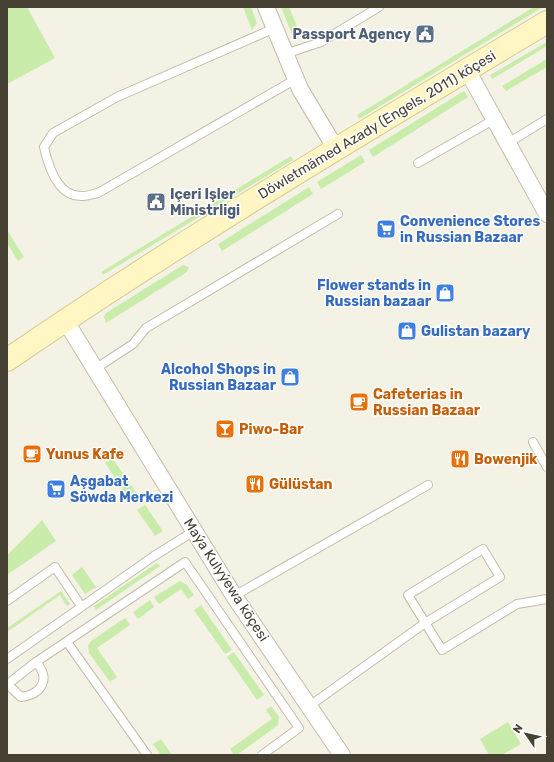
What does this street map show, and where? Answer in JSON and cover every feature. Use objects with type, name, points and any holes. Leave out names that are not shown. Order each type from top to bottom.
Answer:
[{"type":"street","points":[[266,7],[296,79],[336,149]]},
{"type":"street","name":"Döwletmämed Azady (Engels, 2011) köçesi","points":[[7,360],[65,320],[336,149],[547,22]]},
{"type":"street","points":[[467,70],[546,208]]},
{"type":"street","name":"Maýa Kulyýewa köçesi","points":[[65,320],[234,596],[342,755]]},
{"type":"lane","points":[[285,54],[321,42],[379,7]]},
{"type":"lane","points":[[274,28],[117,98],[53,133],[44,147],[48,167],[65,192],[82,196],[98,193],[296,79]]},
{"type":"lane","points":[[418,163],[495,119]]},
{"type":"lane","points":[[508,143],[547,119]]},
{"type":"lane","points":[[95,369],[133,344],[146,328],[338,214]]},
{"type":"lane","points":[[533,442],[547,467]]},
{"type":"lane","points":[[234,596],[428,485]]},
{"type":"lane","points":[[7,659],[154,556],[194,532]]},
{"type":"lane","points":[[308,707],[425,623],[500,577],[483,549],[408,595],[425,623],[442,650],[517,604],[547,599]]},
{"type":"lane","points":[[36,662],[43,671],[44,678],[42,686],[30,696],[21,697],[7,684],[36,662],[185,562],[299,728],[262,755]]},
{"type":"lane","points":[[7,601],[55,567],[81,606]]},
{"type":"lane","points":[[67,642],[147,755]]},
{"type":"green space","points":[[7,7],[27,7],[55,58],[9,83],[7,80]]},
{"type":"green space","points":[[243,7],[251,7],[257,23],[252,30]]},
{"type":"green space","points":[[281,7],[289,7],[301,36],[294,39]]},
{"type":"green space","points":[[534,7],[543,7],[359,119],[357,115]]},
{"type":"green space","points":[[547,42],[547,46],[492,79],[490,75]]},
{"type":"green space","points":[[547,59],[547,67],[506,91],[502,86]]},
{"type":"green space","points":[[464,91],[468,97],[373,157],[369,150]]},
{"type":"green space","points":[[361,155],[365,162],[321,189],[317,182]]},
{"type":"green space","points":[[291,156],[293,160],[103,275],[101,272]]},
{"type":"green space","points":[[309,187],[313,194],[222,251],[218,244]]},
{"type":"green space","points":[[7,230],[24,257],[18,261],[7,243]]},
{"type":"green space","points":[[183,265],[189,267],[187,272],[106,323],[104,317],[106,313]]},
{"type":"green space","points":[[112,458],[138,495],[130,500],[105,463]]},
{"type":"green space","points":[[145,505],[163,531],[155,536],[137,510]]},
{"type":"green space","points":[[42,520],[56,541],[7,575],[7,555]]},
{"type":"green space","points":[[157,563],[160,566],[96,610],[94,606]]},
{"type":"green space","points":[[82,567],[96,587],[85,594],[72,575]]},
{"type":"green space","points":[[180,581],[187,585],[194,595],[188,599],[181,589],[159,604],[154,597]]},
{"type":"green space","points":[[61,591],[70,604],[67,606],[60,595],[7,632],[7,628]]},
{"type":"green space","points":[[150,600],[154,607],[138,619],[133,612]]},
{"type":"green space","points":[[201,605],[232,650],[225,654],[194,610]]},
{"type":"green space","points":[[125,618],[130,625],[97,648],[117,677],[110,682],[89,653],[88,646],[91,641]]},
{"type":"green space","points":[[234,652],[264,695],[257,700],[227,657]]},
{"type":"green space","points":[[271,706],[279,717],[278,725],[237,755],[234,755],[230,749],[272,719],[266,710]]},
{"type":"green space","points":[[508,722],[521,744],[502,755],[489,755],[480,739]]},
{"type":"green space","points":[[161,739],[172,755],[161,755],[153,744]]},
{"type":"place","name":"Passport Agency","points":[[425,34]]},
{"type":"place","name":"Içeri Işler Ministrligi","points":[[156,202]]},
{"type":"place","name":"Convenience Stores in Russian Bazaar","points":[[386,229]]},
{"type":"place","name":"Flower stands in Russian bazaar","points":[[445,293]]},
{"type":"place","name":"Gulistan bazary","points":[[407,331]]},
{"type":"place","name":"Alcohol Shops in Russian Bazaar","points":[[290,377]]},
{"type":"place","name":"Cafeterias in Russian Bazaar","points":[[359,402]]},
{"type":"place","name":"Piwo-Bar","points":[[225,429]]},
{"type":"place","name":"Yunus Kafe","points":[[32,454]]},
{"type":"place","name":"Bowenjik","points":[[460,459]]},
{"type":"place","name":"Gülüstan","points":[[255,484]]},
{"type":"place","name":"Aşgabat Söwda Merkezi","points":[[56,489]]}]
